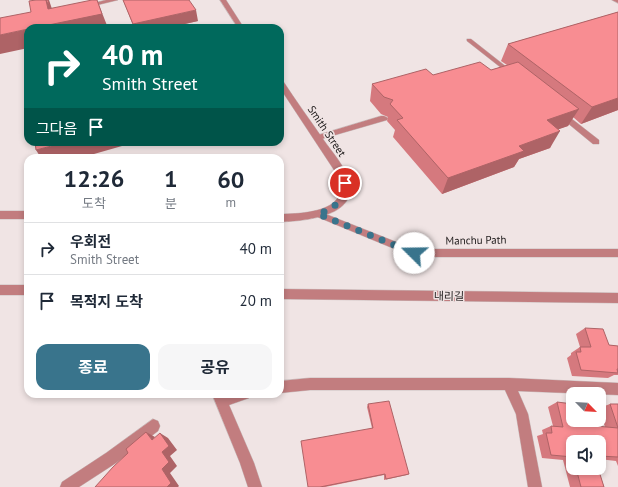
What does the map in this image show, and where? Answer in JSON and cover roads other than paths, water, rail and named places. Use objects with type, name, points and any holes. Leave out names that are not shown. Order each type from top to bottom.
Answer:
[{"type":"street","points":[[77,7],[115,0]]},
{"type":"street","points":[[223,0],[239,24]]},
{"type":"street","name":"Smith Street","points":[[284,89],[318,138],[345,183],[344,193],[340,202],[333,209],[318,214],[284,218]]},
{"type":"street","points":[[0,214],[24,215]]},
{"type":"street","points":[[0,290],[24,290]]},
{"type":"street","name":"내리길","points":[[284,294],[618,298]]},
{"type":"street","points":[[284,387],[310,384],[509,384],[618,390]]},
{"type":"street","points":[[509,384],[522,414],[534,487]]},
{"type":"street","points":[[220,398],[255,487]]},
{"type":"street","points":[[67,487],[111,458],[153,426]]},
{"type":"lane","points":[[468,40],[516,78]]},
{"type":"lane","points":[[553,107],[596,142]]},
{"type":"lane","points":[[318,138],[384,118]]},
{"type":"lane","name":"Manchu Path","points":[[318,214],[414,253],[618,253]]}]
